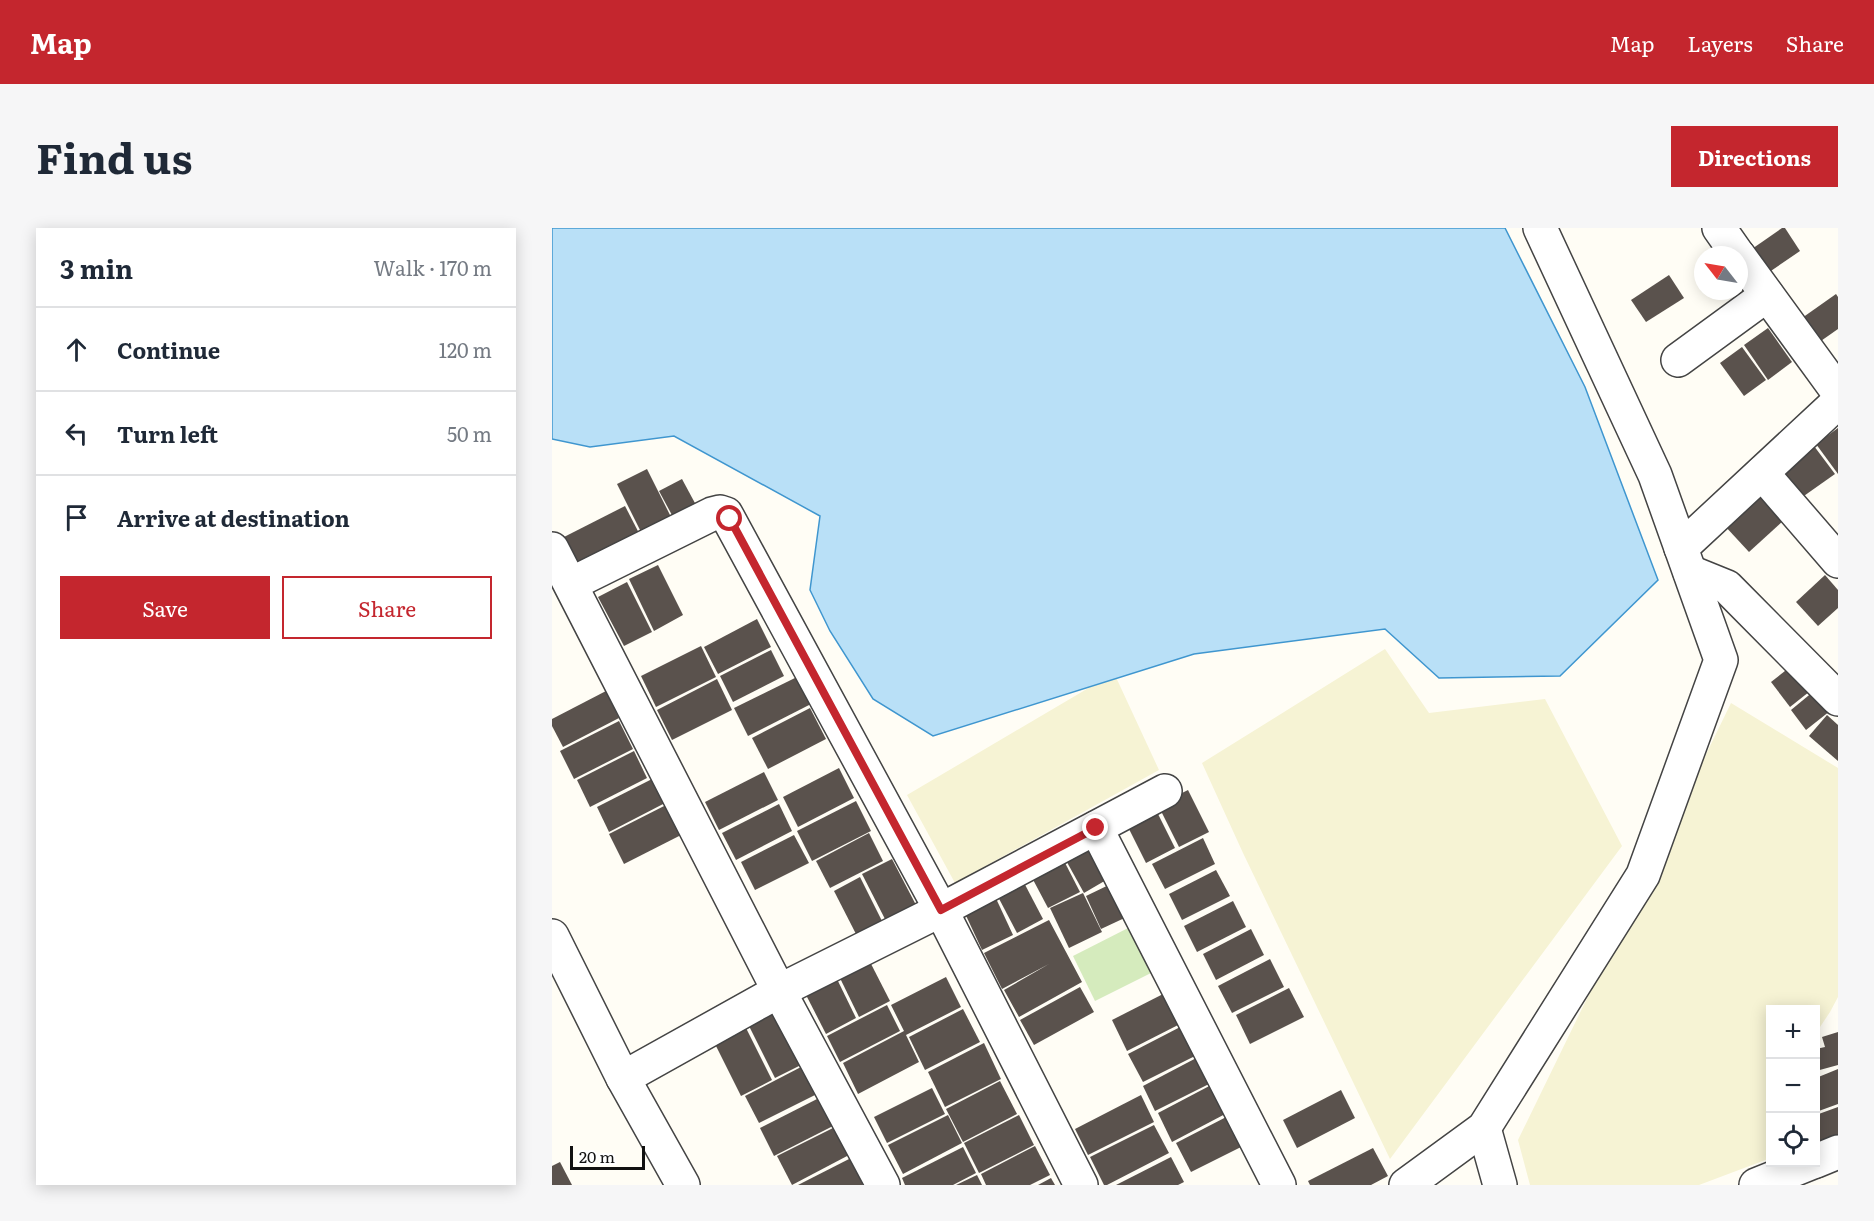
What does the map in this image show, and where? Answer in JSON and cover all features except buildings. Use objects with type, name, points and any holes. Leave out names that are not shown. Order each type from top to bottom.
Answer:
[{"type":"street","points":[[1406,1185],[1484,1128],[1643,875],[1721,660],[1655,475],[1540,228]]},
{"type":"street","points":[[1719,228],[1732,246]]},
{"type":"street","points":[[1748,269],[1838,392]]},
{"type":"street","points":[[1678,360],[1767,295]]},
{"type":"street","points":[[1686,560],[1762,473],[1838,402]]},
{"type":"street","points":[[1762,473],[1838,561]]},
{"type":"street","points":[[571,584],[712,514],[720,512],[726,514],[941,910],[1081,1185]]},
{"type":"street","points":[[552,549],[779,991],[883,1185]]},
{"type":"street","points":[[1686,560],[1728,587],[1838,699]]},
{"type":"street","points":[[623,1078],[779,991],[941,910],[1165,791]]},
{"type":"street","points":[[1096,828],[1279,1185]]},
{"type":"street","points":[[552,936],[623,1078],[683,1185]]},
{"type":"street","points":[[1484,1128],[1500,1185]]},
{"type":"street","points":[[1820,1160],[1838,1152]]},
{"type":"street","points":[[1756,1185],[1801,1167]]},
{"type":"shaded area","points":[[1385,649],[1429,713],[1545,699],[1622,846],[1390,1159],[1202,763]]},
{"type":"shaded area","points":[[1114,673],[1159,770],[955,883],[907,795]]},
{"type":"shaded area","points":[[1731,703],[1838,768],[1838,997],[1820,1027],[1820,1005],[1766,1005],[1766,1160],[1699,1185],[1530,1185],[1518,1140]]},
{"type":"green space","points":[[1134,925],[1157,970],[1095,1001],[1073,956]]},
{"type":"water","points":[[552,228],[1505,228],[1585,387],[1658,580],[1560,676],[1439,678],[1385,629],[1194,654],[933,736],[873,699],[830,631],[810,590],[820,516],[674,436],[590,447],[552,439]]},
{"type":"route","points":[[730,519],[941,910],[1096,828]]}]
